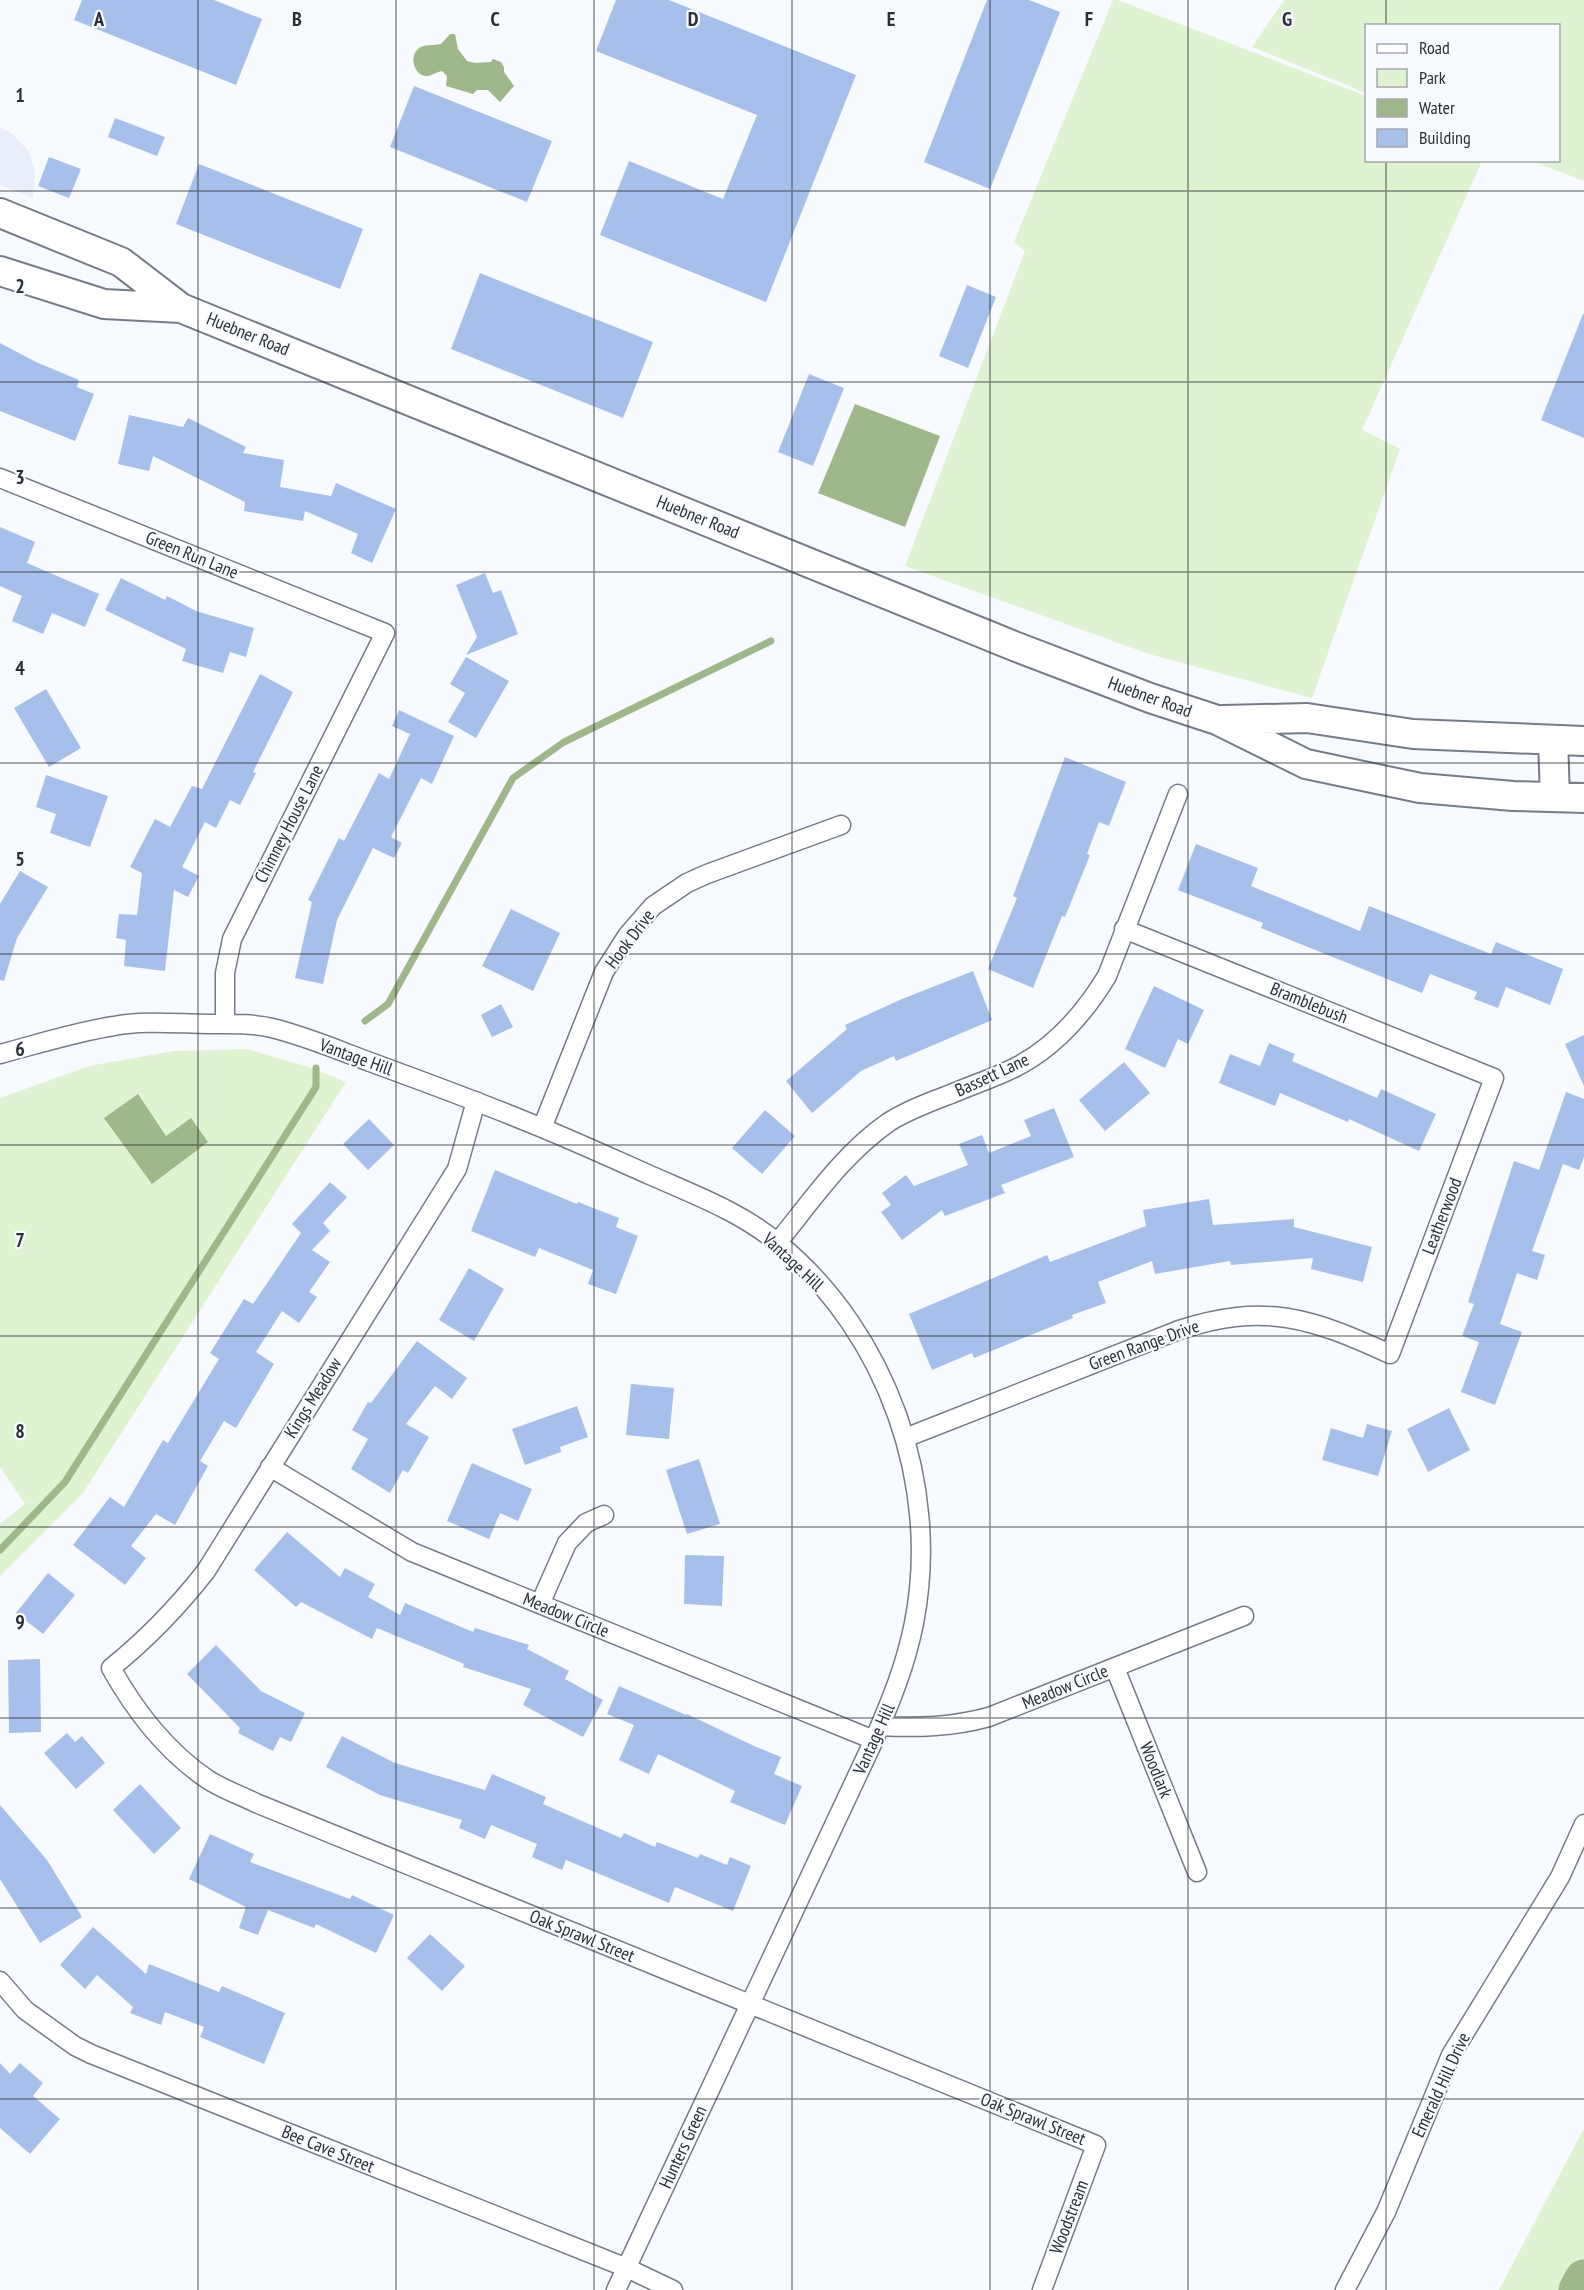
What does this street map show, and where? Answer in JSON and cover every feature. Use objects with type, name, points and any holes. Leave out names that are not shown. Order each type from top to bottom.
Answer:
[{"type":"main road","name":"Huebner Road","points":[[2,219],[121,262],[182,308],[1014,646],[1150,698],[1217,720],[1306,764],[1420,788],[1584,798]]},
{"type":"main road","name":"Huebner Road","points":[[0,271],[104,304],[182,308]]},
{"type":"main road","name":"Huebner Road","points":[[1217,720],[1307,718],[1413,734],[1584,741]]},
{"type":"main road","points":[[1553,740],[1555,797]]},
{"type":"street","name":"Green Run Lane","points":[[0,478],[385,633]]},
{"type":"street","name":"Chimney House Lane","points":[[225,1024],[225,973],[232,939],[385,633]]},
{"type":"street","name":"Bassett Lane","points":[[778,1242],[840,1165],[872,1135],[908,1111],[1014,1068],[1034,1057],[1068,1029],[1096,995],[1107,976],[1178,794]]},
{"type":"street","name":"Hook Drive","points":[[542,1128],[604,972],[627,936],[653,906],[687,883],[707,874],[841,825]]},
{"type":"street","name":"Bramblebush","points":[[1124,928],[1494,1078]]},
{"type":"street","name":"Vantage Hill","points":[[0,1054],[117,1025],[225,1024],[270,1027],[476,1101],[699,1197],[741,1218],[778,1242],[836,1303],[860,1337],[881,1375],[905,1438],[917,1493],[921,1536],[920,1578],[915,1620],[905,1662],[891,1702],[750,2004]]},
{"type":"street","name":"Leatherwood","points":[[1390,1354],[1494,1078]]},
{"type":"street","name":"Kings Meadow","points":[[111,1668],[145,1640],[199,1580],[457,1169],[476,1101]]},
{"type":"street","name":"Green Range Drive","points":[[905,1438],[1179,1330],[1223,1318],[1269,1316],[1303,1320],[1337,1330],[1390,1354]]},
{"type":"street","name":"Meadow Circle","points":[[270,1467],[412,1552],[540,1604],[877,1733],[968,1723],[989,1717],[1244,1616]]},
{"type":"street","points":[[540,1604],[567,1543],[586,1523],[604,1515]]},
{"type":"street","name":"Oak Sprawl Street","points":[[111,1668],[141,1717],[185,1761],[208,1780],[256,1803],[1096,2145]]},
{"type":"street","name":"Woodlark","points":[[1115,1668],[1197,1872]]},
{"type":"street","name":"Emerald Hill Drive","points":[[1345,2290],[1386,2212],[1451,2055],[1560,1877],[1584,1824]]},
{"type":"street","name":"Bee Cave Street","points":[[0,1981],[25,2010],[75,2046],[91,2054],[627,2268],[672,2290]]},
{"type":"street","name":"Hunters Green","points":[[616,2290],[750,2004]]},
{"type":"street","name":"Woodstream","points":[[1042,2290],[1096,2145]]},
{"type":"shaded area","points":[[0,127],[13,134],[29,152],[35,172],[33,198],[0,185]]},
{"type":"green space","points":[[1113,0],[1365,96],[1365,162],[1482,162],[1362,430],[1400,449],[1312,698],[1149,654],[905,566],[1025,251],[1014,242]]},
{"type":"green space","points":[[1284,0],[1584,0],[1584,181],[1535,162],[1560,162],[1560,24],[1365,24],[1365,93],[1252,47]]},
{"type":"green space","points":[[246,1049],[309,1067],[346,1082],[83,1493],[0,1576],[0,1524],[25,1504],[0,1467],[0,1098],[89,1066],[174,1051]]},
{"type":"green space","points":[[1584,2129],[1584,2290],[1499,2290],[1582,2132]]},
{"type":"water","points":[[450,34],[455,34],[458,49],[467,61],[491,62],[493,59],[501,62],[504,72],[514,86],[500,102],[488,90],[477,90],[473,94],[446,86],[447,76],[442,71],[428,76],[417,70],[414,58],[417,50],[425,46],[441,44]]},
{"type":"water","points":[[855,404],[940,436],[905,527],[818,493]]},
{"type":"water","points":[[138,1094],[166,1136],[191,1118],[208,1142],[152,1184],[104,1118]]},
{"type":"building","points":[[82,0],[214,0],[262,19],[236,85],[74,20]]},
{"type":"building","points":[[616,0],[669,0],[856,75],[766,302],[600,235],[629,161],[723,199],[757,115],[596,51]]},
{"type":"building","points":[[987,0],[1029,0],[1060,12],[990,189],[924,162]]},
{"type":"building","points":[[414,86],[552,141],[527,202],[390,147]]},
{"type":"building","points":[[115,118],[165,137],[157,156],[108,137]]},
{"type":"building","points":[[49,157],[81,169],[69,198],[38,186]]},
{"type":"building","points":[[199,164],[363,229],[340,289],[176,224]]},
{"type":"building","points":[[480,273],[653,342],[623,418],[451,349]]},
{"type":"building","points":[[967,285],[996,297],[968,368],[939,356]]},
{"type":"building","points":[[1584,314],[1584,438],[1541,420]]},
{"type":"building","points":[[0,343],[36,362],[79,380],[77,387],[94,394],[75,441],[0,411]]},
{"type":"building","points":[[809,374],[844,388],[813,466],[778,452]]},
{"type":"building","points":[[129,415],[183,427],[188,418],[246,447],[243,453],[284,460],[280,487],[331,496],[336,483],[396,509],[372,563],[351,553],[358,534],[305,511],[303,521],[244,511],[245,502],[153,456],[149,471],[118,464]]},
{"type":"building","points":[[0,527],[35,542],[27,563],[99,594],[85,627],[52,613],[43,634],[12,621],[22,596],[0,586]]},
{"type":"building","points":[[485,573],[493,593],[501,590],[518,634],[466,655],[477,637],[456,585]]},
{"type":"building","points":[[121,578],[165,600],[167,596],[196,611],[254,628],[246,657],[230,652],[223,673],[182,661],[186,649],[105,610]]},
{"type":"building","points":[[466,657],[509,681],[476,738],[448,722],[465,693],[450,684]]},
{"type":"building","points":[[260,674],[293,692],[253,772],[256,773],[240,805],[230,800],[216,828],[205,822],[182,867],[199,876],[188,897],[174,890],[165,971],[124,966],[126,940],[116,938],[119,914],[137,915],[142,873],[130,867],[155,819],[170,827],[192,786],[202,789]]},
{"type":"building","points":[[46,689],[81,748],[49,767],[14,708]]},
{"type":"building","points":[[399,710],[454,736],[432,784],[421,778],[391,837],[402,843],[394,858],[373,848],[337,920],[323,984],[295,978],[312,902],[308,900],[339,838],[344,841],[379,773],[389,779],[410,734],[392,726]]},
{"type":"building","points":[[1065,757],[1126,782],[1109,826],[1099,822],[1087,854],[1090,855],[1033,988],[988,969],[1017,898],[1013,896]]},
{"type":"building","points":[[46,775],[108,796],[90,847],[50,833],[56,814],[36,807]]},
{"type":"building","points":[[1196,844],[1258,868],[1251,886],[1360,931],[1369,906],[1491,954],[1496,942],[1563,969],[1550,1005],[1506,987],[1498,1008],[1474,999],[1477,992],[1430,974],[1422,993],[1261,928],[1263,923],[1178,890]]},
{"type":"building","points":[[20,871],[48,887],[17,938],[4,981],[0,980],[0,904]]},
{"type":"building","points":[[511,909],[560,933],[533,991],[482,966]]},
{"type":"building","points":[[973,971],[992,1020],[896,1061],[894,1056],[861,1071],[812,1113],[786,1081],[847,1029],[845,1025]]},
{"type":"building","points":[[1154,986],[1204,1010],[1188,1044],[1178,1039],[1165,1068],[1125,1049]]},
{"type":"building","points":[[501,1004],[513,1027],[492,1037],[481,1015]]},
{"type":"building","points":[[1584,1035],[1584,1086],[1565,1044]]},
{"type":"building","points":[[1269,1043],[1295,1054],[1292,1061],[1377,1098],[1381,1089],[1436,1114],[1419,1151],[1349,1119],[1348,1122],[1280,1093],[1275,1106],[1219,1083],[1230,1054],[1260,1066]]},
{"type":"building","points":[[1124,1062],[1150,1093],[1105,1131],[1079,1100]]},
{"type":"building","points":[[1566,1092],[1584,1099],[1584,1157],[1579,1170],[1563,1164],[1532,1251],[1545,1255],[1537,1280],[1517,1273],[1500,1324],[1522,1332],[1495,1405],[1461,1392],[1479,1342],[1462,1336],[1474,1304],[1468,1302],[1514,1161],[1539,1170]]},
{"type":"building","points":[[1054,1108],[1074,1157],[1001,1185],[1005,1193],[945,1216],[942,1210],[902,1240],[881,1212],[891,1205],[882,1193],[906,1175],[914,1186],[968,1165],[959,1144],[982,1135],[989,1153],[1031,1136],[1024,1120]]},
{"type":"building","points":[[765,1110],[795,1136],[762,1174],[732,1148]]},
{"type":"building","points":[[369,1119],[394,1145],[368,1170],[343,1144]]},
{"type":"building","points":[[495,1170],[577,1204],[578,1202],[619,1218],[616,1227],[638,1236],[616,1294],[588,1284],[593,1270],[539,1248],[535,1257],[471,1231]]},
{"type":"building","points":[[330,1182],[347,1197],[323,1223],[330,1231],[312,1250],[330,1262],[309,1292],[317,1297],[299,1323],[282,1311],[256,1352],[274,1364],[236,1428],[224,1421],[200,1461],[208,1466],[175,1525],[156,1514],[131,1546],[146,1558],[125,1585],[73,1545],[110,1497],[124,1507],[163,1440],[168,1443],[219,1359],[210,1353],[244,1299],[253,1304],[301,1233],[292,1224]]},
{"type":"building","points":[[1209,1199],[1213,1225],[1294,1219],[1294,1227],[1372,1247],[1363,1282],[1311,1269],[1313,1258],[1231,1265],[1230,1261],[1155,1274],[1152,1261],[1098,1282],[1106,1303],[1072,1315],[1073,1318],[974,1358],[972,1353],[932,1370],[909,1314],[1047,1255],[1050,1262],[1146,1226],[1143,1210]]},
{"type":"building","points":[[469,1268],[504,1289],[474,1341],[439,1320]]},
{"type":"building","points":[[417,1341],[467,1378],[452,1399],[435,1386],[406,1424],[429,1437],[408,1473],[403,1470],[390,1493],[351,1469],[368,1439],[352,1430],[368,1402],[371,1403]]},
{"type":"building","points":[[631,1384],[674,1388],[669,1439],[626,1435]]},
{"type":"building","points":[[577,1406],[588,1437],[560,1447],[561,1452],[525,1465],[512,1429]]},
{"type":"building","points":[[1449,1408],[1470,1450],[1428,1472],[1407,1429]]},
{"type":"building","points":[[1367,1424],[1392,1431],[1378,1476],[1322,1460],[1331,1428],[1363,1438]]},
{"type":"building","points":[[699,1459],[720,1524],[687,1534],[666,1470]]},
{"type":"building","points":[[472,1463],[532,1489],[518,1521],[500,1513],[489,1539],[447,1521]]},
{"type":"building","points":[[287,1532],[340,1577],[345,1568],[375,1584],[368,1597],[400,1615],[405,1603],[473,1632],[475,1628],[529,1645],[527,1649],[569,1671],[565,1679],[603,1700],[583,1737],[523,1705],[531,1689],[463,1667],[464,1664],[377,1628],[372,1639],[301,1602],[296,1607],[254,1570]]},
{"type":"building","points":[[685,1555],[724,1556],[722,1606],[684,1604]]},
{"type":"building","points":[[48,1573],[75,1595],[43,1634],[16,1613]]},
{"type":"building","points":[[216,1645],[261,1691],[305,1713],[291,1742],[280,1737],[273,1751],[238,1733],[240,1728],[187,1674]]},
{"type":"building","points":[[40,1659],[41,1732],[9,1733],[8,1660]]},
{"type":"building","points":[[619,1686],[781,1757],[774,1774],[802,1786],[785,1825],[730,1802],[735,1791],[658,1754],[649,1774],[619,1760],[634,1725],[607,1714]]},
{"type":"building","points":[[67,1733],[75,1742],[82,1736],[105,1763],[76,1789],[44,1753]]},
{"type":"building","points":[[342,1736],[395,1763],[485,1790],[492,1774],[546,1797],[543,1804],[621,1838],[624,1833],[655,1847],[657,1842],[698,1858],[700,1854],[727,1865],[730,1857],[751,1866],[733,1911],[675,1887],[669,1903],[566,1860],[562,1870],[532,1857],[537,1844],[491,1825],[485,1839],[459,1828],[462,1820],[380,1795],[326,1767]]},
{"type":"building","points":[[140,1784],[181,1828],[154,1854],[113,1810]]},
{"type":"building","points":[[0,1805],[47,1860],[82,1917],[40,1943],[0,1879]]},
{"type":"building","points":[[210,1834],[254,1854],[250,1862],[350,1899],[352,1895],[394,1915],[376,1953],[316,1924],[314,1928],[268,1910],[258,1935],[239,1928],[246,1907],[189,1879]]},
{"type":"building","points":[[93,1927],[146,1974],[149,1964],[219,1992],[222,1986],[285,2013],[264,2064],[200,2037],[204,2027],[165,2012],[161,2025],[130,2013],[133,2007],[97,1975],[85,1989],[60,1965]]},
{"type":"building","points":[[430,1934],[465,1966],[442,1991],[407,1958]]},
{"type":"building","points":[[0,2063],[10,2074],[20,2063],[43,2083],[33,2096],[60,2119],[30,2154],[0,2128]]},
{"type":"waterway","points":[[365,1021],[388,1004],[513,778],[564,742],[771,641]]},
{"type":"waterway","points":[[0,1550],[65,1482],[316,1087],[316,1068]]},
{"type":"waterway","points":[[1578,2290],[1584,2279]]}]
